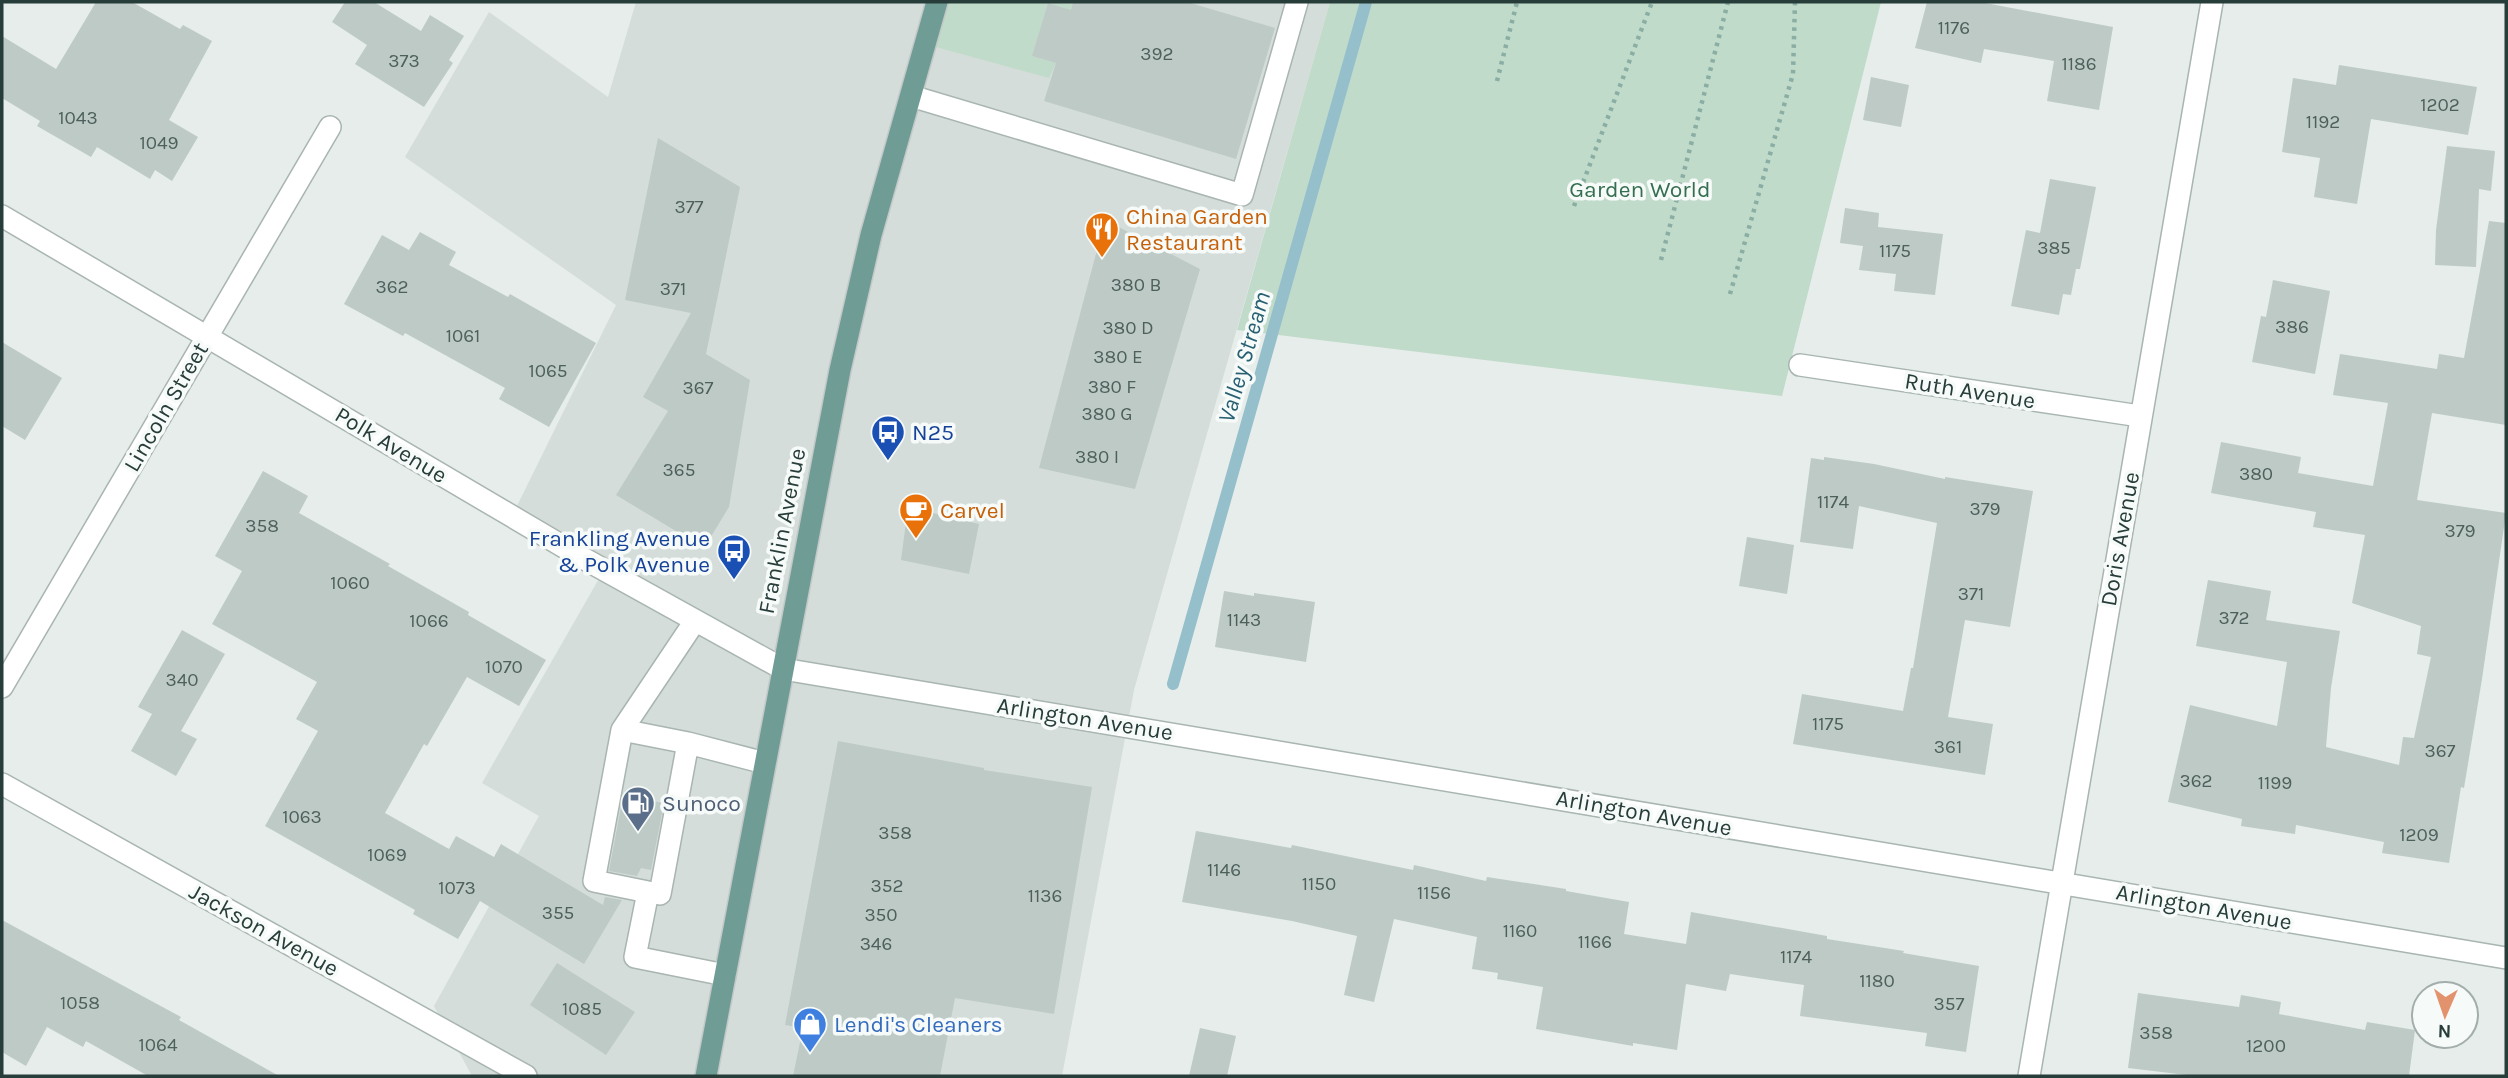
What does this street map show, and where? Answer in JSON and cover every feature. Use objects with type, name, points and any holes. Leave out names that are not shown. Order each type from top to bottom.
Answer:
[{"type":"main road","name":"Franklin Avenue","points":[[706,1076],[840,370],[871,235],[937,2]]},
{"type":"street","points":[[911,96],[1242,195],[1297,2]]},
{"type":"street","name":"Doris Avenue","points":[[2029,1076],[2212,2]]},
{"type":"street","name":"Lincoln Street","points":[[2,687],[330,127]]},
{"type":"street","name":"Polk Avenue","points":[[2,216],[581,557],[783,668]]},
{"type":"street","name":"Ruth Avenue","points":[[1800,365],[2140,416]]},
{"type":"street","points":[[688,743],[660,894],[594,881],[622,730],[695,621]]},
{"type":"street","name":"Arlington Avenue","points":[[783,668],[2506,958]]},
{"type":"street","points":[[622,730],[688,743],[765,763]]},
{"type":"street","name":"Jackson Avenue","points":[[2,784],[526,1076]]},
{"type":"street","points":[[648,892],[635,957],[725,975]]},
{"type":"path","points":[[1497,81],[1517,2]]},
{"type":"path","points":[[1574,206],[1652,2]]},
{"type":"path","points":[[1661,260],[1728,2]]},
{"type":"path","points":[[1730,294],[1793,74],[1795,2]]},
{"type":"shaded area","points":[[636,2],[1330,2],[1134,690],[1062,1076],[472,1076],[434,1006],[539,816],[482,783],[608,563],[516,508],[616,305],[405,157],[489,12],[608,97]]},
{"type":"green space","points":[[937,2],[1073,2],[1071,10],[1048,3],[1032,56],[1056,63],[1049,78],[925,44]]},
{"type":"green space","name":"Garden World","points":[[1330,2],[1881,2],[1782,396],[1237,330]]},
{"type":"building","points":[[96,2],[132,2],[180,29],[183,25],[212,41],[169,120],[198,137],[172,181],[155,170],[150,179],[97,147],[91,157],[37,126],[40,121],[2,98],[2,36],[56,69]]},
{"type":"building","points":[[345,2],[374,2],[421,31],[430,15],[464,36],[449,60],[453,63],[424,107],[355,64],[367,45],[332,22]]},
{"type":"building","points":[[1073,2],[1187,2],[1275,28],[1236,159],[1044,101],[1056,63],[1032,56],[1048,3],[1071,10]]},
{"type":"building","points":[[1927,2],[1980,2],[2113,27],[2099,110],[2047,101],[2054,61],[1984,49],[1981,63],[1915,48]]},
{"type":"building","points":[[2339,65],[2477,87],[2468,135],[2371,119],[2357,204],[2314,197],[2320,158],[2282,152],[2293,78],[2336,85]]},
{"type":"building","points":[[1871,77],[1909,85],[1901,127],[1863,120]]},
{"type":"building","points":[[658,138],[740,187],[706,354],[750,380],[729,507],[704,548],[616,495],[668,411],[643,397],[691,313],[625,300]]},
{"type":"building","points":[[2447,146],[2495,151],[2491,191],[2479,189],[2476,267],[2435,265],[2436,230]]},
{"type":"building","points":[[2050,179],[2096,187],[2080,269],[2076,269],[2071,295],[2063,294],[2059,315],[2011,306],[2026,230],[2040,233]]},
{"type":"building","points":[[1845,208],[1879,213],[1878,227],[1943,234],[1935,295],[1894,291],[1896,274],[1859,270],[1863,246],[1840,243]]},
{"type":"building","points":[[1105,220],[1200,269],[1135,489],[1039,468]]},
{"type":"building","points":[[2489,221],[2506,223],[2506,425],[2432,413],[2417,500],[2506,513],[2482,679],[2449,863],[2382,853],[2384,842],[2296,825],[2295,834],[2241,826],[2242,819],[2168,802],[2190,705],[2277,726],[2287,662],[2196,646],[2208,580],[2271,591],[2266,620],[2340,631],[2331,688],[2326,747],[2399,765],[2403,737],[2414,738],[2431,657],[2417,654],[2421,626],[2352,603],[2365,535],[2313,527],[2316,512],[2211,493],[2221,442],[2301,457],[2298,473],[2373,486],[2388,403],[2333,395],[2340,354],[2437,369],[2439,354],[2464,358]]},
{"type":"building","points":[[420,232],[456,252],[449,265],[508,297],[510,294],[596,343],[549,427],[499,399],[505,388],[405,333],[403,336],[344,304],[382,235],[409,250]]},
{"type":"building","points":[[2273,280],[2330,291],[2315,374],[2252,362],[2261,316],[2266,317]]},
{"type":"building","points":[[2,342],[62,378],[25,440],[2,426]]},
{"type":"building","points":[[1824,457],[1945,479],[2033,491],[2010,627],[1965,620],[1948,717],[1993,724],[1985,775],[1793,744],[1802,694],[1903,711],[1913,668],[1937,523],[1859,506],[1853,549],[1800,542],[1811,458],[1824,460]]},
{"type":"building","points":[[263,471],[308,496],[299,513],[390,564],[388,566],[546,660],[519,706],[467,677],[427,746],[424,744],[385,813],[449,849],[456,836],[494,857],[501,844],[603,905],[605,897],[622,900],[584,964],[480,901],[458,939],[413,914],[415,910],[265,826],[318,731],[296,719],[317,682],[212,624],[242,571],[215,556]]},
{"type":"building","points":[[908,507],[979,524],[969,574],[901,560]]},
{"type":"building","points":[[1747,537],[1794,545],[1787,594],[1739,586]]},
{"type":"building","points":[[1224,591],[1315,602],[1306,662],[1215,647]]},
{"type":"building","points":[[182,630],[225,654],[181,731],[197,739],[176,776],[131,751],[152,714],[138,707]]},
{"type":"building","points":[[838,741],[984,770],[1092,787],[1054,1014],[955,998],[940,1076],[793,1076],[803,1028],[785,1025]]},
{"type":"building","points":[[623,796],[664,803],[651,870],[641,868],[637,876],[609,871]]},
{"type":"building","points":[[1196,831],[1291,848],[1292,845],[1413,870],[1414,865],[1486,881],[1487,877],[1629,902],[1624,934],[1686,944],[1691,912],[1979,966],[1966,1052],[1925,1046],[1927,1033],[1800,1016],[1804,985],[1730,974],[1726,991],[1686,984],[1677,1050],[1633,1043],[1633,1046],[1536,1029],[1543,987],[1497,979],[1498,973],[1472,969],[1477,937],[1394,919],[1374,1002],[1344,995],[1357,936],[1292,921],[1182,902]]},
{"type":"building","points":[[2,920],[181,1017],[179,1020],[279,1076],[148,1076],[86,1041],[83,1047],[47,1027],[26,1066],[2,1052]]},
{"type":"building","points":[[557,963],[635,1012],[606,1055],[530,1005]]},
{"type":"building","points":[[2138,993],[2239,1007],[2241,995],[2281,1002],[2279,1014],[2365,1030],[2367,1022],[2410,1029],[2410,1050],[2412,1050],[2409,1076],[2195,1076],[2128,1068]]},
{"type":"building","points":[[1200,1028],[1236,1036],[1227,1076],[1189,1076]]},
{"type":"waterway","name":"Valley Stream","points":[[1173,684],[1366,2]]},
{"type":"place","name":"China Garden Restaurant","points":[[1102,259]]},
{"type":"place","name":"N25","points":[[888,462]]},
{"type":"place","name":"Carvel","points":[[916,540]]},
{"type":"place","name":"Frankling Avenue & Polk Avenue","points":[[734,581]]},
{"type":"place","name":"Sunoco","points":[[638,833]]},
{"type":"place","name":"Lendi's Cleaners","points":[[810,1054]]}]
